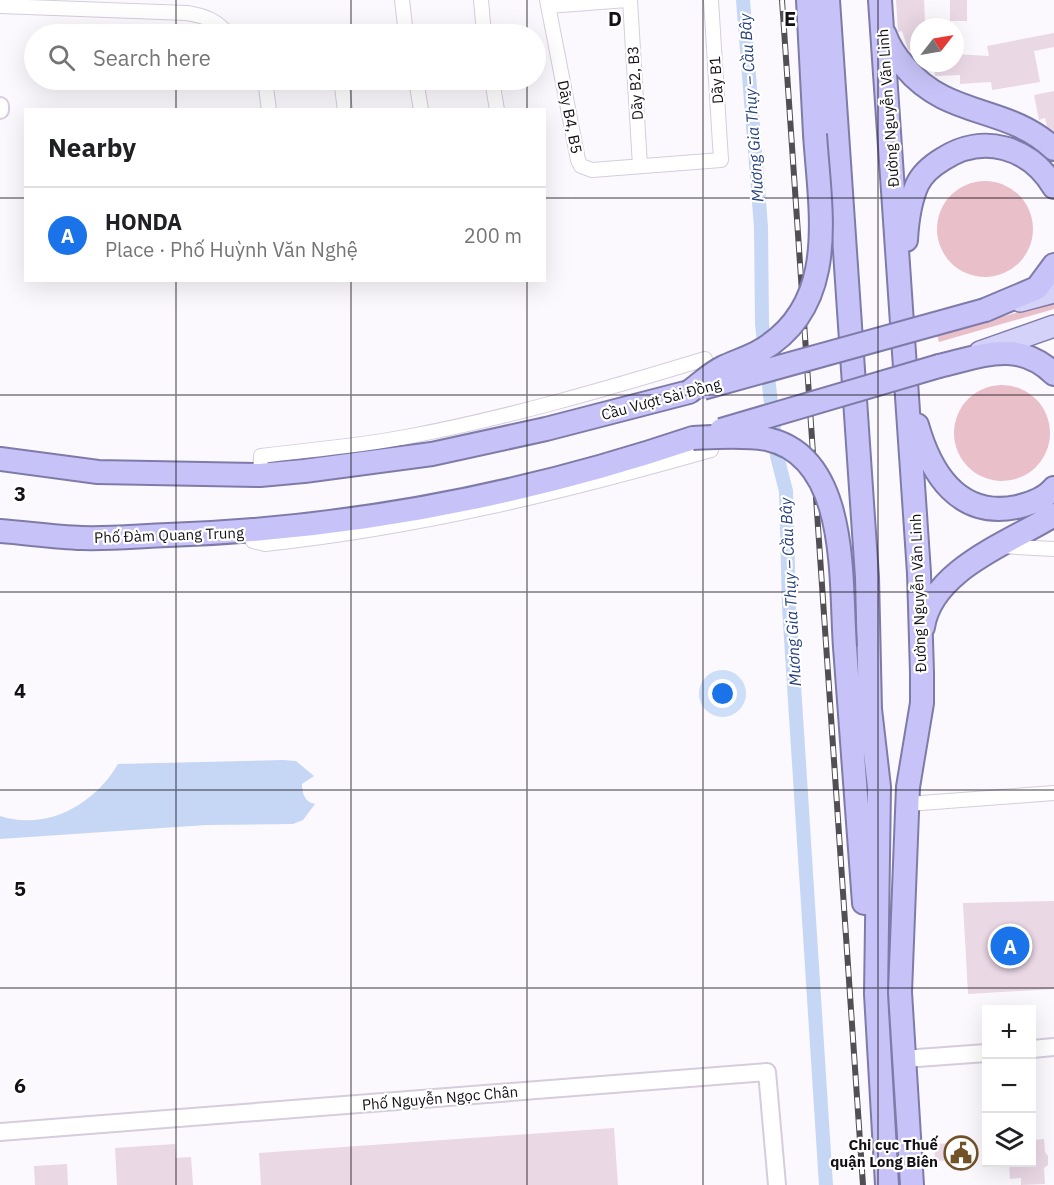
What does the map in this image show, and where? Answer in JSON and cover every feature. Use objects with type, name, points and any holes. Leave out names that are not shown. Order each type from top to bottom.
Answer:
[{"type":"highway","points":[[689,392],[721,369],[760,351],[789,329],[807,304],[818,270],[821,230],[808,0]]},
{"type":"highway","points":[[828,0],[867,577],[870,709],[879,787],[876,994],[887,1185]]},
{"type":"highway","name":"Đường Nguyễn Văn Linh","points":[[880,0],[919,573],[922,673],[922,703],[908,804],[900,992],[912,1185]]},
{"type":"highway","points":[[882,23],[887,42],[918,83],[940,98],[1016,123],[1040,136],[1054,149]]},
{"type":"highway","points":[[901,324],[911,204],[917,184],[932,166],[952,154],[973,146],[994,145],[1030,159],[1047,175],[1054,188]]},
{"type":"highway","name":"Cầu Vượt Sài Đồng","points":[[260,476],[443,452],[546,429],[689,392],[985,310],[1037,288],[1054,265]]},
{"type":"highway","points":[[702,444],[939,366],[1004,351],[1026,355],[1045,365],[1054,374]]},
{"type":"highway","points":[[906,383],[923,447],[934,471],[953,493],[979,505],[1004,509],[1030,504],[1054,488]]},
{"type":"highway","points":[[702,444],[768,440],[791,448],[812,465],[827,491],[835,522],[868,953],[876,994]]},
{"type":"highway","name":"Phố Đàm Quang Trung","points":[[0,531],[82,538],[247,532],[440,506],[544,482],[639,456],[702,444]]},
{"type":"highway","points":[[0,459],[98,472],[260,476]]},
{"type":"highway","points":[[922,673],[924,624],[934,601],[963,568],[1054,515]]},
{"type":"main road","points":[[985,310],[1054,292]]},
{"type":"main road","points":[[939,366],[1054,326]]},
{"type":"street","points":[[402,0],[405,24]]},
{"type":"street","points":[[481,0],[483,24]]},
{"type":"street","points":[[548,3],[628,0]]},
{"type":"street","name":"Dãy B2, B3","points":[[628,0],[640,166]]},
{"type":"street","name":"Dãy B1","points":[[711,0],[721,160]]},
{"type":"street","name":"Dãy B4, B5","points":[[548,3],[581,166],[592,170],[721,160]]},
{"type":"street","points":[[0,6],[187,13],[204,16],[219,24]]},
{"type":"street","points":[[266,90],[269,108]]},
{"type":"street","points":[[342,90],[345,108]]},
{"type":"street","points":[[418,90],[421,108]]},
{"type":"street","points":[[494,90],[497,108]]},
{"type":"street","points":[[260,476],[261,456],[350,446],[479,422],[609,388],[705,359]]},
{"type":"street","points":[[247,532],[253,541],[265,544],[384,529],[540,497],[702,444]]},
{"type":"street","points":[[998,546],[1054,549]]},
{"type":"street","points":[[908,804],[1054,793]]},
{"type":"street","points":[[1036,1049],[1054,1047]]},
{"type":"street","points":[[904,1059],[982,1053]]},
{"type":"street","name":"Phố Nguyễn Ngọc Chân","points":[[0,1132],[767,1072],[777,1185]]},
{"type":"shaded area","points":[[985,181],[1003,185],[1019,195],[1029,211],[1033,229],[1029,247],[1019,263],[1003,273],[985,277],[967,273],[951,263],[941,247],[937,229],[941,211],[951,195],[967,185]]},
{"type":"shaded area","points":[[1054,302],[1054,309],[939,342],[937,335]]},
{"type":"shaded area","points":[[1002,385],[1020,389],[1036,399],[1046,415],[1050,433],[1046,451],[1036,467],[1020,477],[1002,481],[984,477],[968,467],[958,451],[954,433],[958,415],[968,399],[984,389]]},
{"type":"water","points":[[296,761],[314,776],[302,784],[305,797],[315,804],[303,820],[293,824],[206,825],[0,839],[0,816],[18,820],[35,820],[68,811],[96,792],[118,764]]},
{"type":"building","points":[[896,0],[924,0],[925,18],[910,18],[910,50],[902,31],[898,32]]},
{"type":"building","points":[[950,0],[967,0],[967,21],[964,21],[964,18],[950,18]]},
{"type":"building","points":[[1054,33],[1054,47],[1034,51],[1040,82],[992,90],[991,82],[960,84],[960,75],[935,76],[935,72],[964,72],[964,55],[989,56],[987,46]]},
{"type":"building","points":[[1054,91],[1054,132],[1047,126],[1045,118],[1039,120],[1034,95]]},
{"type":"building","points":[[1054,901],[1054,989],[968,994],[963,903]]},
{"type":"building","points":[[614,1128],[618,1185],[261,1185],[259,1153]]},
{"type":"building","points":[[1044,1139],[1045,1152],[1048,1156],[1048,1165],[1044,1168],[1045,1184],[1021,1185],[1021,1178],[1010,1179],[1009,1167],[1036,1167],[1036,1140]]},
{"type":"building","points":[[973,1142],[974,1159],[935,1161],[934,1144]]},
{"type":"building","points":[[175,1144],[176,1158],[191,1157],[193,1185],[117,1185],[115,1148]]},
{"type":"building","points":[[67,1164],[68,1185],[35,1185],[34,1166]]},
{"type":"waterway","name":"Mương Gia Thụy – Cầu Bây","points":[[743,0],[761,227],[762,324],[777,456],[786,491],[789,607],[826,1185]]},
{"type":"railway","points":[[782,0],[863,1185]]},
{"type":"place","name":"HONDA","points":[[1010,946]]},
{"type":"place","name":"Chi cục Thuế quận Long Biên","points":[[961,1153]]}]
